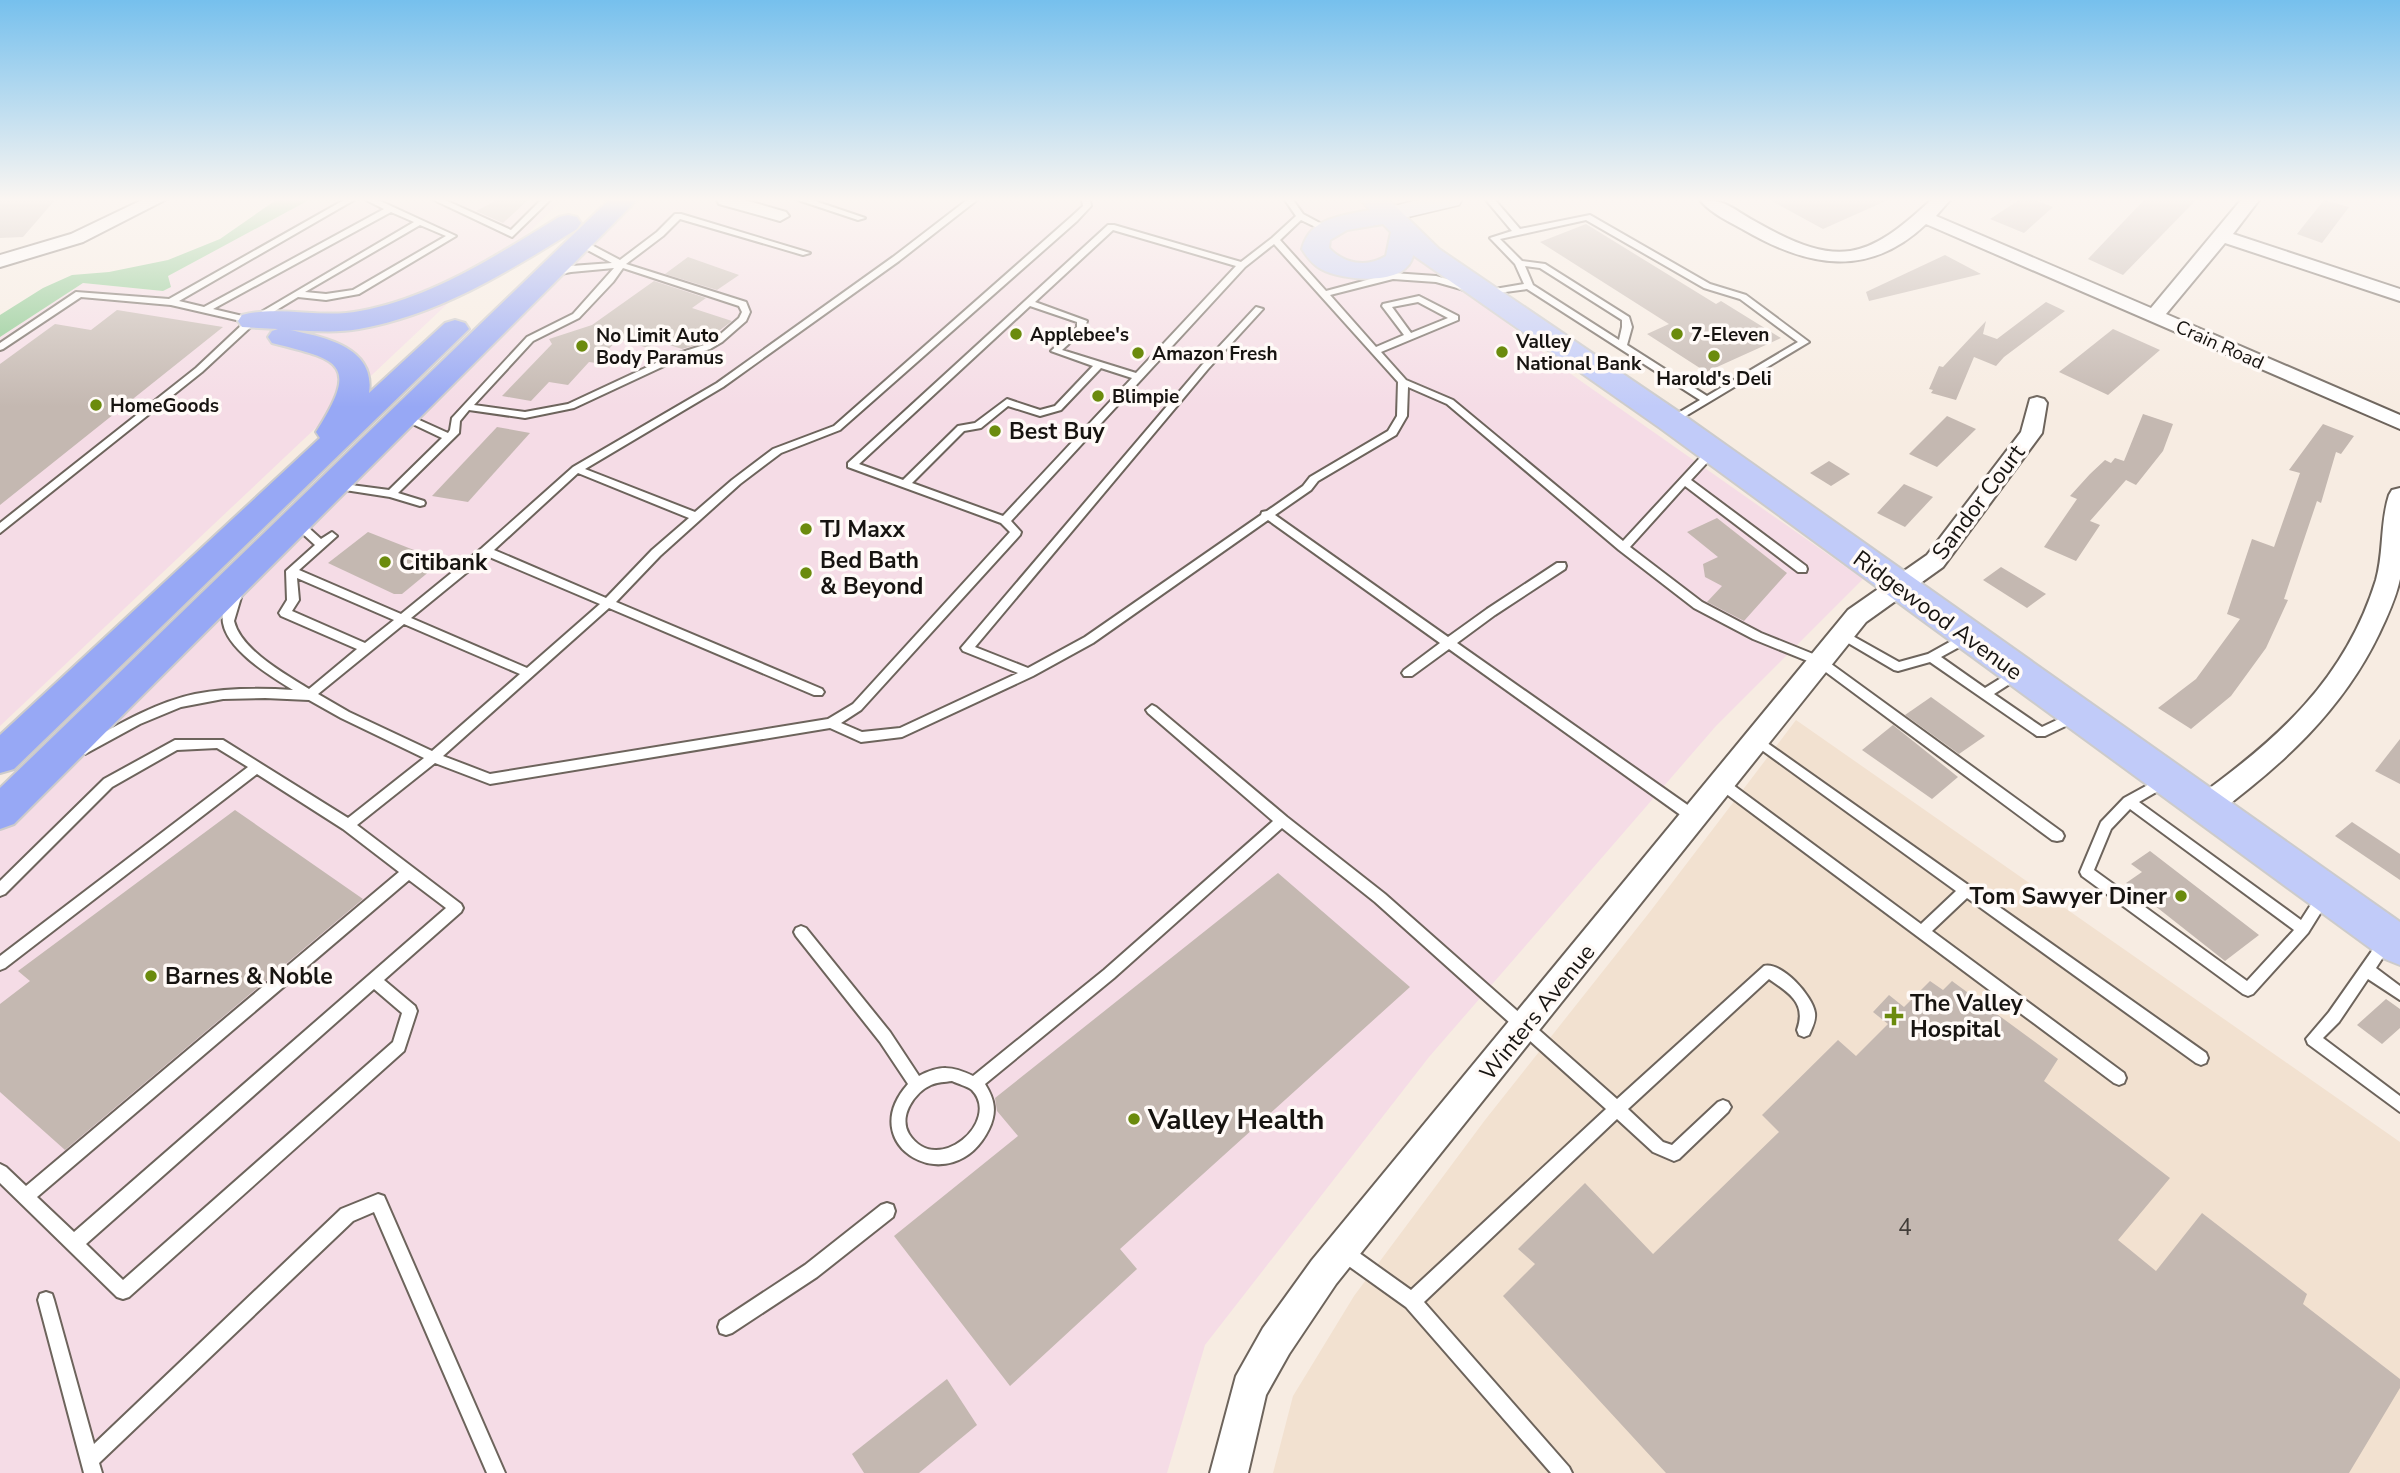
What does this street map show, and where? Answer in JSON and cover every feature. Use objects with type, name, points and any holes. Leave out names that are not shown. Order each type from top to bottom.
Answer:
[{"type":"highway","points":[[252,321],[323,323],[360,320],[452,290],[494,269]]},
{"type":"highway","points":[[323,473],[511,269]]},
{"type":"highway","points":[[8,743],[323,473],[403,416],[546,277],[547,269]]},
{"type":"highway","points":[[0,813],[248,571],[295,521],[323,473],[355,390],[353,370],[344,357],[331,349],[281,337],[252,321]]},
{"type":"main road","points":[[1348,269],[1359,271],[1381,269]]},
{"type":"main road","name":"Ridgewood Avenue","points":[[1451,269],[1713,450],[2166,780],[2395,942]]},
{"type":"main road","name":"Ridgewood Avenue","points":[[1465,269],[1481,289]]},
{"type":"street","name":"Crain Road","points":[[2045,269],[2400,422]]},
{"type":"street","points":[[2155,315],[2194,269]]},
{"type":"street","points":[[2321,269],[2400,295]]},
{"type":"street","name":"Sandor Court","points":[[1900,587],[1922,574],[1935,561],[2031,433],[2037,402]]},
{"type":"street","points":[[2205,807],[2272,756],[2312,719],[2338,688],[2357,656],[2394,580],[2394,518],[2400,495]]},
{"type":"street","name":"Winters Avenue","points":[[1228,1473],[1249,1389],[1276,1341],[1341,1251],[1819,661],[1870,604],[1900,587]]},
{"type":"lane","points":[[171,302],[229,269]]},
{"type":"lane","points":[[205,310],[281,269]]},
{"type":"lane","points":[[0,529],[199,370],[252,321],[340,269]]},
{"type":"lane","points":[[296,294],[326,297],[356,292],[396,269]]},
{"type":"lane","points":[[546,277],[574,269]]},
{"type":"lane","points":[[391,494],[455,431],[455,420],[530,339],[576,316],[619,269]]},
{"type":"lane","points":[[467,407],[525,415],[571,406],[676,357],[707,347],[743,319],[746,312],[743,304],[634,269]]},
{"type":"lane","points":[[43,771],[144,717],[194,699],[256,693],[308,696],[486,551],[577,469],[720,385],[879,269]]},
{"type":"lane","points":[[348,825],[433,758],[609,602],[656,553],[697,517],[777,451],[837,428],[1017,269]]},
{"type":"lane","points":[[248,571],[230,608],[229,627],[239,645],[257,661],[308,696],[466,773],[490,779],[831,723],[857,707],[1016,532],[1004,521],[852,465],[1065,269]]},
{"type":"lane","points":[[1004,521],[1239,269]]},
{"type":"lane","points":[[1302,269],[1403,382],[1450,402],[1623,547],[1698,604],[1757,636],[1819,661],[2057,836]]},
{"type":"lane","points":[[1522,269],[1529,286],[1705,399]]},
{"type":"lane","points":[[1546,269],[1626,319],[1627,327],[1622,346]]},
{"type":"lane","points":[[1671,421],[1804,342],[1743,297],[1707,286],[1677,269]]},
{"type":"lane","points":[[1325,294],[1393,276],[1412,275],[1481,289],[1529,286]]},
{"type":"lane","points":[[0,347],[79,294],[171,302],[252,321]]},
{"type":"lane","points":[[1374,351],[1409,337],[1455,318],[1419,299],[1386,306],[1409,337]]},
{"type":"lane","points":[[1028,302],[1082,321],[1081,328],[1056,351],[1138,377]]},
{"type":"lane","points":[[1029,673],[967,648],[1205,367],[1259,309]]},
{"type":"lane","points":[[1591,326],[1627,327]]},
{"type":"lane","points":[[904,485],[961,428],[978,426],[1007,402],[1040,413],[1058,408],[1099,365]]},
{"type":"lane","points":[[831,723],[861,737],[902,732],[1029,673],[1090,640],[1266,514],[1307,488],[1314,479],[1392,433],[1402,416],[1403,382]]},
{"type":"lane","points":[[403,416],[449,437]]},
{"type":"lane","points":[[1623,547],[1713,450]]},
{"type":"lane","points":[[577,469],[697,517]]},
{"type":"lane","points":[[323,473],[420,503]]},
{"type":"lane","points":[[1684,480],[1802,569]]},
{"type":"lane","points":[[1266,514],[1693,817]]},
{"type":"lane","points":[[295,521],[321,545]]},
{"type":"lane","points":[[292,571],[332,536]]},
{"type":"lane","points":[[486,551],[818,692]]},
{"type":"lane","points":[[1408,673],[1561,566]]},
{"type":"lane","points":[[292,571],[529,673]]},
{"type":"lane","points":[[292,571],[293,600],[285,613],[365,648]]},
{"type":"lane","points":[[1842,634],[1898,667],[1932,657],[1968,637]]},
{"type":"lane","points":[[1932,657],[2041,733],[2077,715]]},
{"type":"lane","points":[[1985,694],[2018,673]]},
{"type":"lane","points":[[1152,710],[1282,821],[1380,898],[1658,1147],[1674,1154],[1723,1107]]},
{"type":"lane","points":[[1756,740],[2201,1058]]},
{"type":"lane","points":[[0,890],[108,783],[175,745],[219,743],[348,825],[456,908],[74,1244]]},
{"type":"lane","points":[[0,964],[256,768]]},
{"type":"lane","points":[[2166,780],[2129,802],[2106,826],[2087,872],[2248,990],[2303,929],[2326,893]]},
{"type":"lane","points":[[1721,783],[2119,1077]]},
{"type":"lane","points":[[2129,802],[2303,929]]},
{"type":"lane","points":[[975,1083],[1109,974],[1282,821]]},
{"type":"lane","points":[[25,1197],[410,871]]},
{"type":"lane","points":[[1922,932],[1966,890]]},
{"type":"lane","points":[[801,932],[885,1037],[917,1085]]},
{"type":"lane","points":[[2395,942],[2366,969],[2333,1017],[2313,1039],[2400,1105]]},
{"type":"lane","points":[[2366,969],[2400,994]]},
{"type":"lane","points":[[1412,1301],[1769,970],[1799,994],[1807,1004],[1809,1015],[1804,1030]]},
{"type":"lane","points":[[0,1172],[123,1291],[399,1046],[410,1011],[374,981]]},
{"type":"lane","points":[[953,1074],[975,1083],[984,1094],[988,1107],[980,1136],[969,1147],[955,1155],[940,1158],[925,1156],[912,1149],[902,1138],[898,1125],[900,1111],[906,1097],[917,1085],[928,1079],[953,1074]]},
{"type":"lane","points":[[46,1300],[91,1467],[346,1215],[378,1202],[496,1473]]},
{"type":"lane","points":[[726,1327],[810,1271],[887,1211]]},
{"type":"lane","points":[[1341,1251],[1412,1301],[1563,1473]]},
{"type":"shaded area","points":[[181,269],[485,269],[0,726],[0,337],[83,283],[163,291],[167,276]]},
{"type":"shaded area","points":[[552,269],[1439,269],[1568,372],[1863,579],[1716,726],[1429,1057],[1205,1345],[1167,1473],[0,1473],[0,800]]},
{"type":"shaded area","name":"The Valley Hospital","points":[[1796,720],[2400,1142],[2400,1473],[1273,1473],[1293,1396],[1354,1296],[1485,1120],[1649,913]]},
{"type":"green space","points":[[125,269],[181,269],[168,276],[171,287],[163,291],[83,283],[0,337],[0,315],[43,288],[72,275]]},
{"type":"building","points":[[672,269],[721,269],[739,275],[717,290],[665,274]]},
{"type":"building","points":[[1582,269],[1659,269],[1716,304],[1721,301],[1781,338],[1706,372],[1647,334],[1669,324]]},
{"type":"building","points":[[1916,269],[1971,269],[1981,274],[1869,301],[1866,292]]},
{"type":"building","points":[[2109,269],[2129,269],[2123,275]]},
{"type":"building","name":"No Limit Auto Body Paramus","points":[[654,281],[706,298],[692,308],[732,321],[703,343],[682,349],[657,341],[648,348],[618,339],[596,363],[589,362],[568,385],[549,382],[531,401],[502,396],[552,344],[549,339],[592,325]]},
{"type":"building","points":[[2046,302],[2065,311],[1996,366],[1974,357],[1956,400],[1931,393],[1933,390],[1929,389],[1939,366],[1943,367],[1986,321],[1983,334],[1997,339]]},
{"type":"building","points":[[117,310],[223,327],[0,505],[0,364],[55,324],[91,330]]},
{"type":"building","points":[[2113,329],[2160,350],[2108,395],[2059,372]]},
{"type":"building","points":[[2143,414],[2173,424],[2163,451],[2136,485],[2126,480],[2090,521],[2100,525],[2076,561],[2044,547],[2077,499],[2070,496],[2090,474],[2105,460],[2111,463],[2115,458],[2124,461]]},
{"type":"building","points":[[1947,416],[1976,429],[1937,467],[1909,454]]},
{"type":"building","points":[[2323,424],[2354,436],[2341,454],[2336,452],[2321,503],[2317,501],[2284,599],[2288,600],[2266,648],[2231,696],[2191,729],[2158,708],[2196,679],[2240,619],[2227,614],[2252,539],[2274,547],[2300,473],[2289,470]]},
{"type":"building","points":[[497,427],[530,433],[468,502],[432,496]]},
{"type":"building","points":[[1829,461],[1850,474],[1831,486],[1810,473]]},
{"type":"building","points":[[1904,484],[1933,497],[1905,527],[1877,513]]},
{"type":"building","points":[[1717,518],[1787,573],[1744,621],[1707,602],[1722,586],[1705,577],[1703,564],[1718,557],[1687,532]]},
{"type":"building","name":"Citibank","points":[[368,532],[442,561],[402,594],[394,594],[328,563]]},
{"type":"building","points":[[2001,567],[2046,594],[2027,608],[1983,580]]},
{"type":"building","points":[[1931,697],[1985,736],[1959,754],[1905,715]]},
{"type":"building","points":[[1893,725],[1958,777],[1932,799],[1862,750]]},
{"type":"building","points":[[2400,739],[2400,784],[2375,771]]},
{"type":"building","name":"Barnes & Noble","points":[[235,810],[363,899],[65,1150],[0,1092],[0,1004],[30,981],[18,971]]},
{"type":"building","points":[[2352,822],[2400,854],[2400,880],[2335,836]]},
{"type":"building","points":[[2150,851],[2259,935],[2225,961],[2126,883],[2142,872],[2131,864]]},
{"type":"building","name":"Valley Health","points":[[1278,873],[1410,987],[1120,1249],[1137,1269],[1010,1386],[894,1236],[1018,1136],[997,1111],[995,1098]]},
{"type":"building","points":[[1930,981],[1943,990],[1952,981],[2058,1059],[2044,1081],[2170,1178],[2118,1240],[2156,1271],[2202,1213],[2307,1294],[2303,1304],[2400,1379],[2400,1388],[2349,1473],[1666,1473],[1503,1296],[1535,1264],[1518,1249],[1585,1183],[1653,1254],[1779,1132],[1762,1115],[1838,1040],[1856,1056],[1888,1024],[1873,1012],[1889,995],[1904,1007]]},
{"type":"building","points":[[2386,999],[2400,1009],[2400,1028],[2382,1044],[2357,1025]]},
{"type":"building","points":[[947,1379],[977,1425],[919,1473],[864,1473],[852,1454]]},
{"type":"place","name":"Applebee's","points":[[1016,334]]},
{"type":"place","name":"7-Eleven","points":[[1677,334]]},
{"type":"place","name":"No Limit Auto Body Paramus","points":[[582,346]]},
{"type":"place","name":"Valley National Bank","points":[[1502,352]]},
{"type":"place","name":"Amazon Fresh","points":[[1138,353]]},
{"type":"place","name":"Harold's Deli","points":[[1714,356]]},
{"type":"place","name":"Blimpie","points":[[1098,396]]},
{"type":"place","name":"HomeGoods","points":[[96,405]]},
{"type":"place","name":"Best Buy","points":[[995,431]]},
{"type":"place","name":"TJ Maxx","points":[[806,529]]},
{"type":"place","name":"Citibank","points":[[385,562]]},
{"type":"place","name":"Bed Bath & Beyond","points":[[806,573]]},
{"type":"place","name":"Tom Sawyer Diner","points":[[2181,896]]},
{"type":"place","name":"Barnes & Noble","points":[[151,976]]},
{"type":"place","name":"The Valley Hospital","points":[[1894,1016]]},
{"type":"place","name":"Valley Health","points":[[1134,1119]]}]
